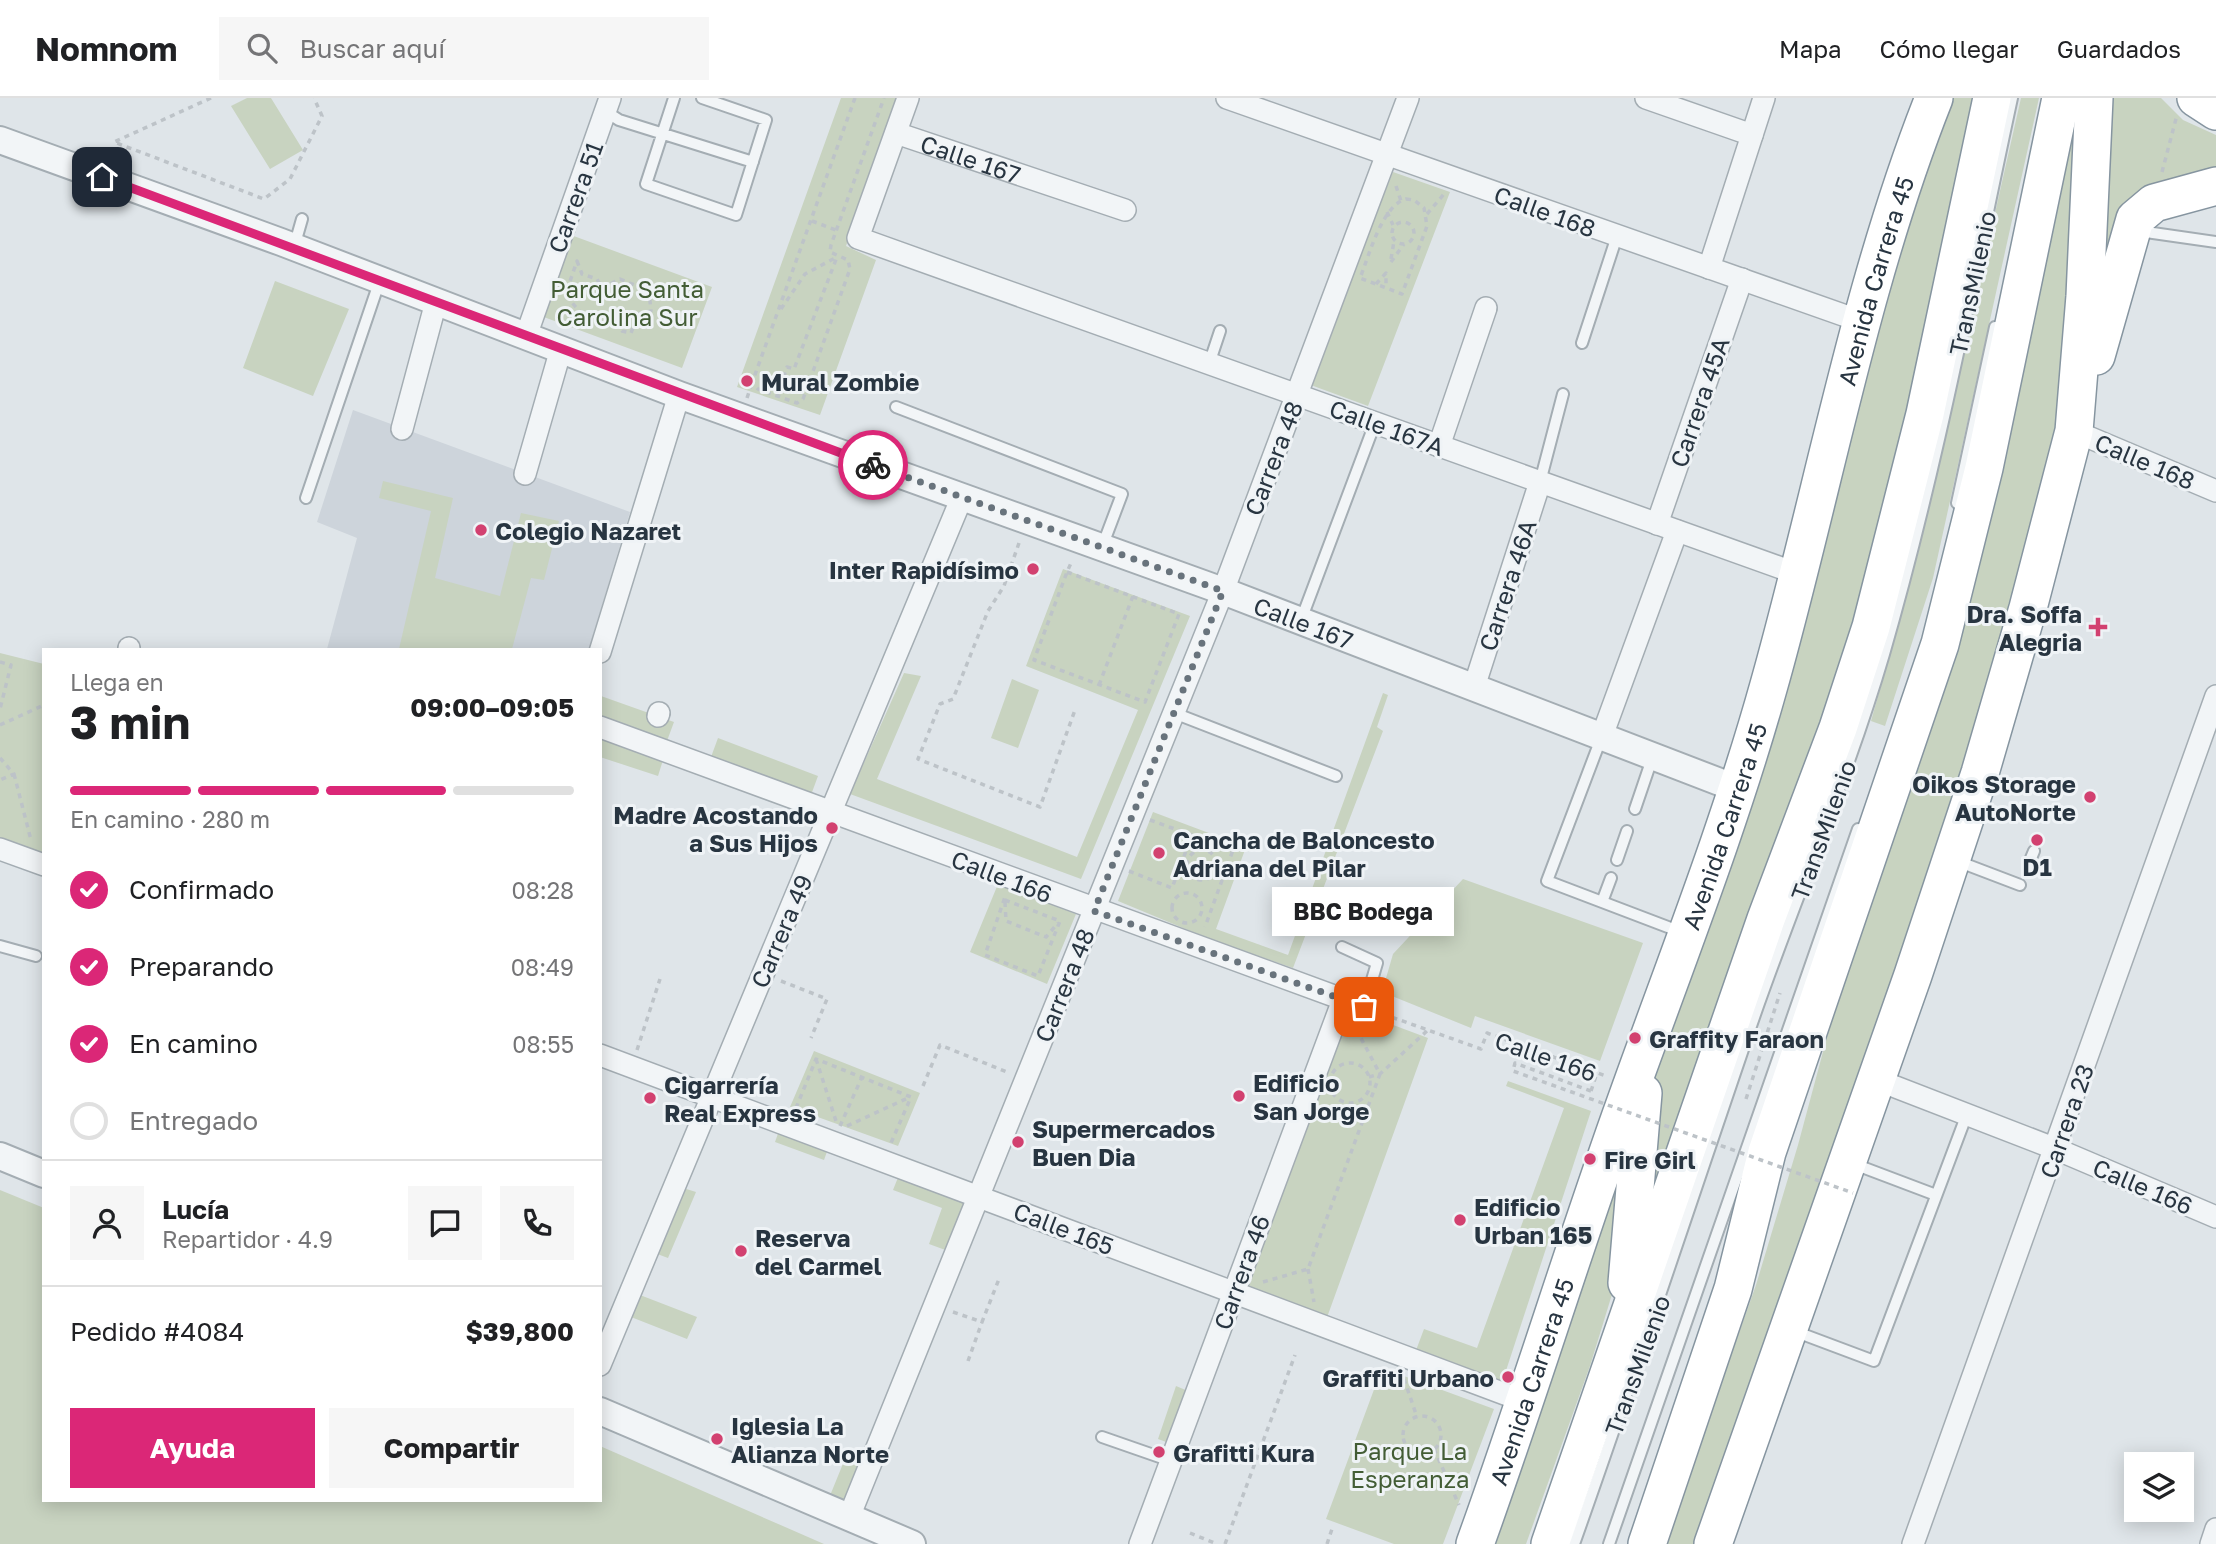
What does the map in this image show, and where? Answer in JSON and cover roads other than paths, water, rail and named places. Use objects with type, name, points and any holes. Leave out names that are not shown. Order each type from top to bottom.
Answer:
[{"type":"highway","points":[[1550,1544],[1871,628],[1925,414],[1992,98]]},
{"type":"highway","points":[[1647,1544],[1733,1289],[1767,1152],[1944,633],[1983,468],[2062,98]]},
{"type":"highway","points":[[2074,431],[2085,296],[2094,98]]},
{"type":"highway","points":[[2196,98],[2216,111]]},
{"type":"highway","name":"Avenida Carrera 45","points":[[1475,1544],[1526,1402],[1649,1036],[1738,789],[1902,183],[1932,100]]},
{"type":"highway","points":[[1713,1544],[1788,1329],[1850,1177],[1875,1079],[1951,858],[2028,608],[2074,431],[2135,219],[2154,203],[2216,186]]},
{"type":"highway","points":[[1616,1360],[1627,1285],[1649,1036]]},
{"type":"street","points":[[896,133],[908,98]]},
{"type":"street","name":"Carrera 48","points":[[849,1517],[1223,591],[1408,98]]},
{"type":"street","points":[[1646,98],[1752,135]]},
{"type":"street","points":[[1709,268],[1764,98]]},
{"type":"street","name":"Calle 168","points":[[1240,100],[1387,155],[1863,322]]},
{"type":"street","name":"Carrera 51","points":[[526,336],[608,105]]},
{"type":"street","name":"Calle 167","points":[[896,133],[1125,210]]},
{"type":"street","name":"Calle 167A","points":[[896,133],[858,238],[1798,574]]},
{"type":"street","name":"Calle 167","points":[[0,140],[294,247],[678,395],[1223,591],[1738,789]]},
{"type":"street","name":"Carrera 45A","points":[[1657,524],[1742,279]]},
{"type":"street","points":[[402,429],[436,302]]},
{"type":"street","points":[[1439,446],[1486,308]]},
{"type":"street","points":[[525,474],[561,349]]},
{"type":"street","points":[[601,648],[678,395]]},
{"type":"street","name":"Calle 168","points":[[2074,431],[2216,491]]},
{"type":"street","name":"Carrera 46A","points":[[1474,687],[1541,482]]},
{"type":"street","name":"Carrera 49","points":[[602,1360],[962,497]]},
{"type":"street","points":[[1602,736],[1677,531]]},
{"type":"street","name":"Carrera 23","points":[[1913,1544],[2216,696]]},
{"type":"street","name":"Calle 166","points":[[602,727],[653,727],[830,813],[1364,1007]]},
{"type":"street","points":[[0,849],[42,864]]},
{"type":"street","name":"Carrera 46","points":[[1140,1544],[1343,1000]]},
{"type":"street","name":"Calle 165","points":[[602,1056],[1526,1402]]},
{"type":"street","name":"Calle 166","points":[[1875,1079],[2056,1149],[2216,1217]]},
{"type":"street","points":[[0,1156],[42,1173]]},
{"type":"street","points":[[602,1412],[912,1544]]},
{"type":"street","points":[[2211,1544],[2216,1529]]},
{"type":"lane","points":[[674,98],[646,184],[736,215],[766,120],[702,98]]},
{"type":"lane","name":"TransMilenio","points":[[1574,1544],[1675,1258],[1751,1026],[1863,722],[1937,449],[2012,98]]},
{"type":"lane","points":[[608,105],[619,120],[753,162]]},
{"type":"lane","points":[[294,247],[302,219]]},
{"type":"lane","points":[[2133,228],[2147,234],[2216,242]]},
{"type":"lane","points":[[1582,343],[1617,236]]},
{"type":"lane","points":[[306,498],[380,280]]},
{"type":"lane","name":"TransMilenio","points":[[1954,518],[1997,316]]},
{"type":"lane","points":[[1209,364],[1220,331]]},
{"type":"lane","points":[[1541,482],[1563,394]]},
{"type":"lane","points":[[896,407],[1122,494],[1102,547]]},
{"type":"lane","points":[[1301,621],[1375,423]]},
{"type":"lane","points":[[1174,713],[1336,776]]},
{"type":"lane","points":[[1602,736],[1547,881],[1686,933]]},
{"type":"lane","points":[[1635,809],[1653,756]]},
{"type":"lane","name":"TransMilenio","points":[[1609,1544],[1861,821]]},
{"type":"lane","points":[[1617,860],[1627,831]]},
{"type":"lane","points":[[2029,863],[2034,851]]},
{"type":"lane","points":[[1951,858],[2020,885]]},
{"type":"lane","points":[[1602,902],[1611,878]]},
{"type":"lane","points":[[0,946],[36,956]]},
{"type":"lane","points":[[1342,947],[1377,963],[1364,1007]]},
{"type":"lane","points":[[1788,1329],[1874,1361],[1967,1114]]},
{"type":"lane","points":[[1850,1177],[1936,1195]]},
{"type":"lane","points":[[1102,1437],[1171,1461]]},
{"type":"place","name":"Mural Zombie","points":[[747,381]]},
{"type":"place","name":"Colegio Nazaret","points":[[481,530]]},
{"type":"place","name":"Inter Rapidísimo","points":[[1033,569]]},
{"type":"place","name":"Dra. Soffa Alegria","points":[[2098,627]]},
{"type":"place","name":"Oikos Storage AutoNorte","points":[[2090,797]]},
{"type":"place","name":"Madre Acostando a Sus Hijos","points":[[832,828]]},
{"type":"place","name":"D1","points":[[2037,840]]},
{"type":"place","name":"Cancha de Baloncesto Adriana del Pilar","points":[[1159,853]]},
{"type":"place","name":"BBC Bodega","points":[[1364,1007]]},
{"type":"place","name":"Graffity Faraon","points":[[1635,1038]]},
{"type":"place","name":"Edificio San Jorge","points":[[1239,1096]]},
{"type":"place","name":"Cigarrería Real Express","points":[[650,1098]]},
{"type":"place","name":"Supermercados Buen Dia","points":[[1018,1142]]},
{"type":"place","name":"Fire Girl","points":[[1590,1159]]},
{"type":"place","name":"Edificio Urban 165","points":[[1460,1220]]},
{"type":"place","name":"Reserva del Carmel","points":[[741,1251]]},
{"type":"place","name":"Graffiti Urbano","points":[[1508,1377]]},
{"type":"place","name":"Iglesia La Alianza Norte","points":[[717,1439]]},
{"type":"place","name":"Grafitti Kura","points":[[1159,1452]]},
{"type":"park label","name":"Parque Santa Carolina Sur","points":[[627,302]]},
{"type":"park label","name":"Parque La Esperanza","points":[[1410,1464]]}]
